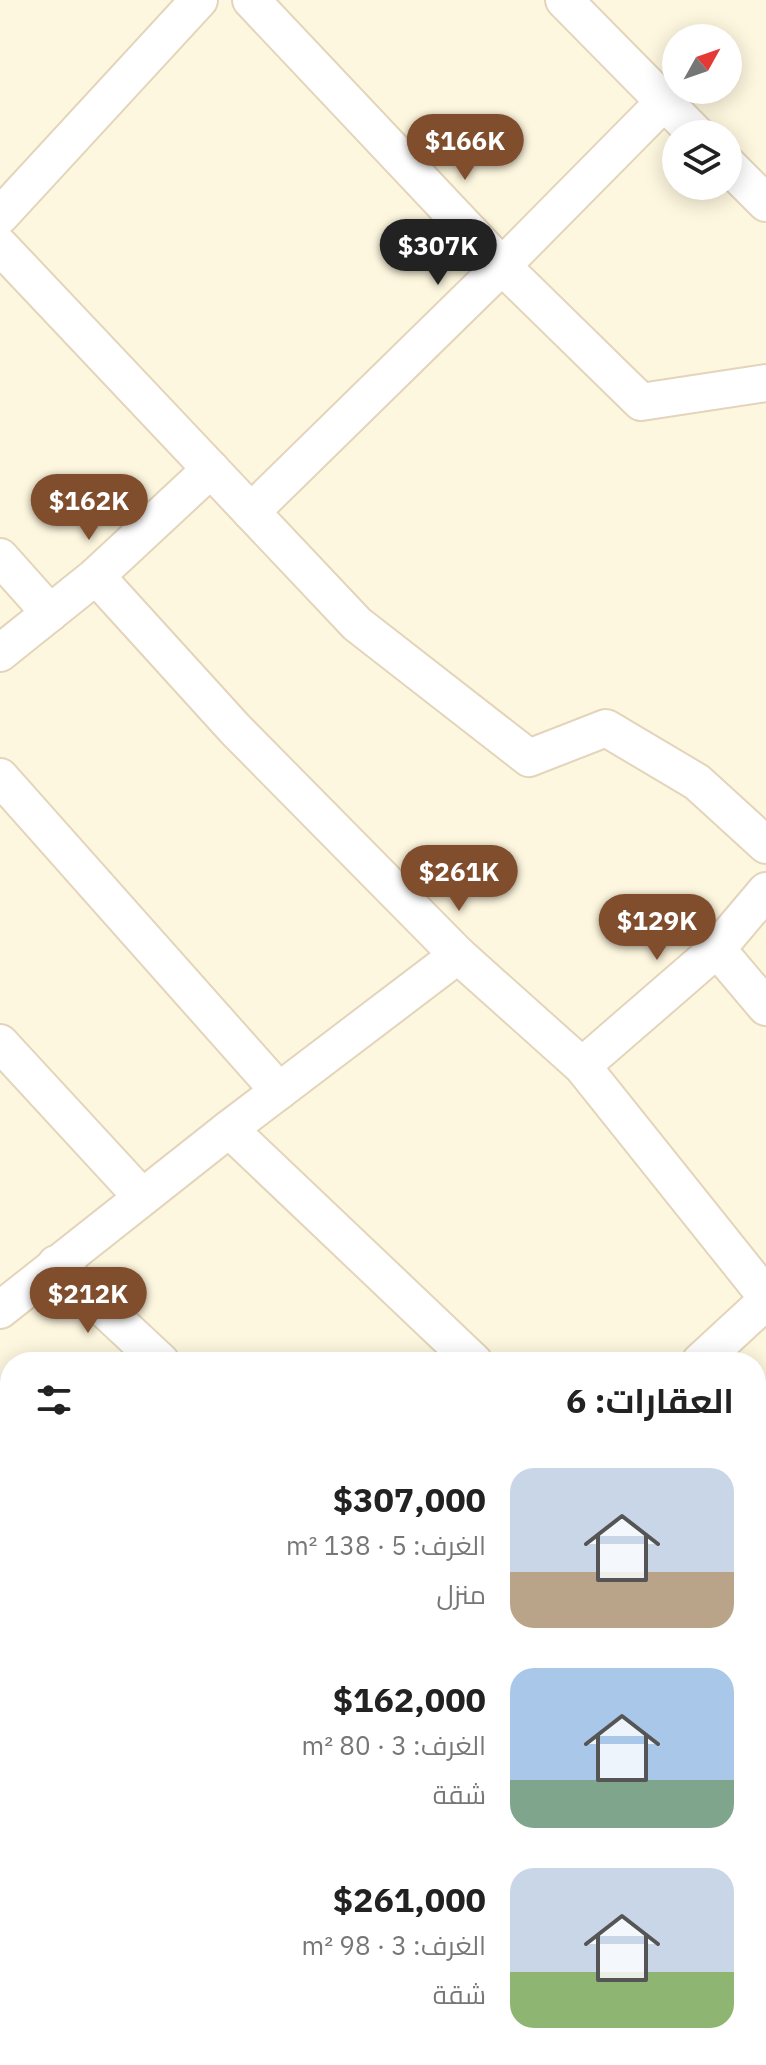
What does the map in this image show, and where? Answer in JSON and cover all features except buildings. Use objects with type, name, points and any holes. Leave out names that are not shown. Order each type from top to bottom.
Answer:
[{"type":"street","points":[[0,216],[199,0]]},
{"type":"street","points":[[251,0],[502,266],[641,402],[766,383]]},
{"type":"street","points":[[564,0],[662,100]]},
{"type":"street","points":[[251,512],[662,104]]},
{"type":"street","points":[[666,104],[682,120]]},
{"type":"street","points":[[742,179],[766,203]]},
{"type":"street","points":[[0,246],[357,624],[529,758],[606,728],[697,782],[766,845]]},
{"type":"street","points":[[0,653],[96,576],[211,469]]},
{"type":"street","points":[[0,557],[50,613]]},
{"type":"street","points":[[96,576],[235,729],[458,955],[582,1066],[766,1298],[710,1352]]},
{"type":"street","points":[[0,777],[279,1091]]},
{"type":"street","points":[[582,1066],[717,949],[766,891]]},
{"type":"street","points":[[717,949],[766,1007]]},
{"type":"street","points":[[0,1310],[229,1129],[458,955]]},
{"type":"street","points":[[0,1043],[142,1197]]},
{"type":"street","points":[[229,1129],[463,1352]]},
{"type":"street","points":[[56,1264],[150,1352]]}]
